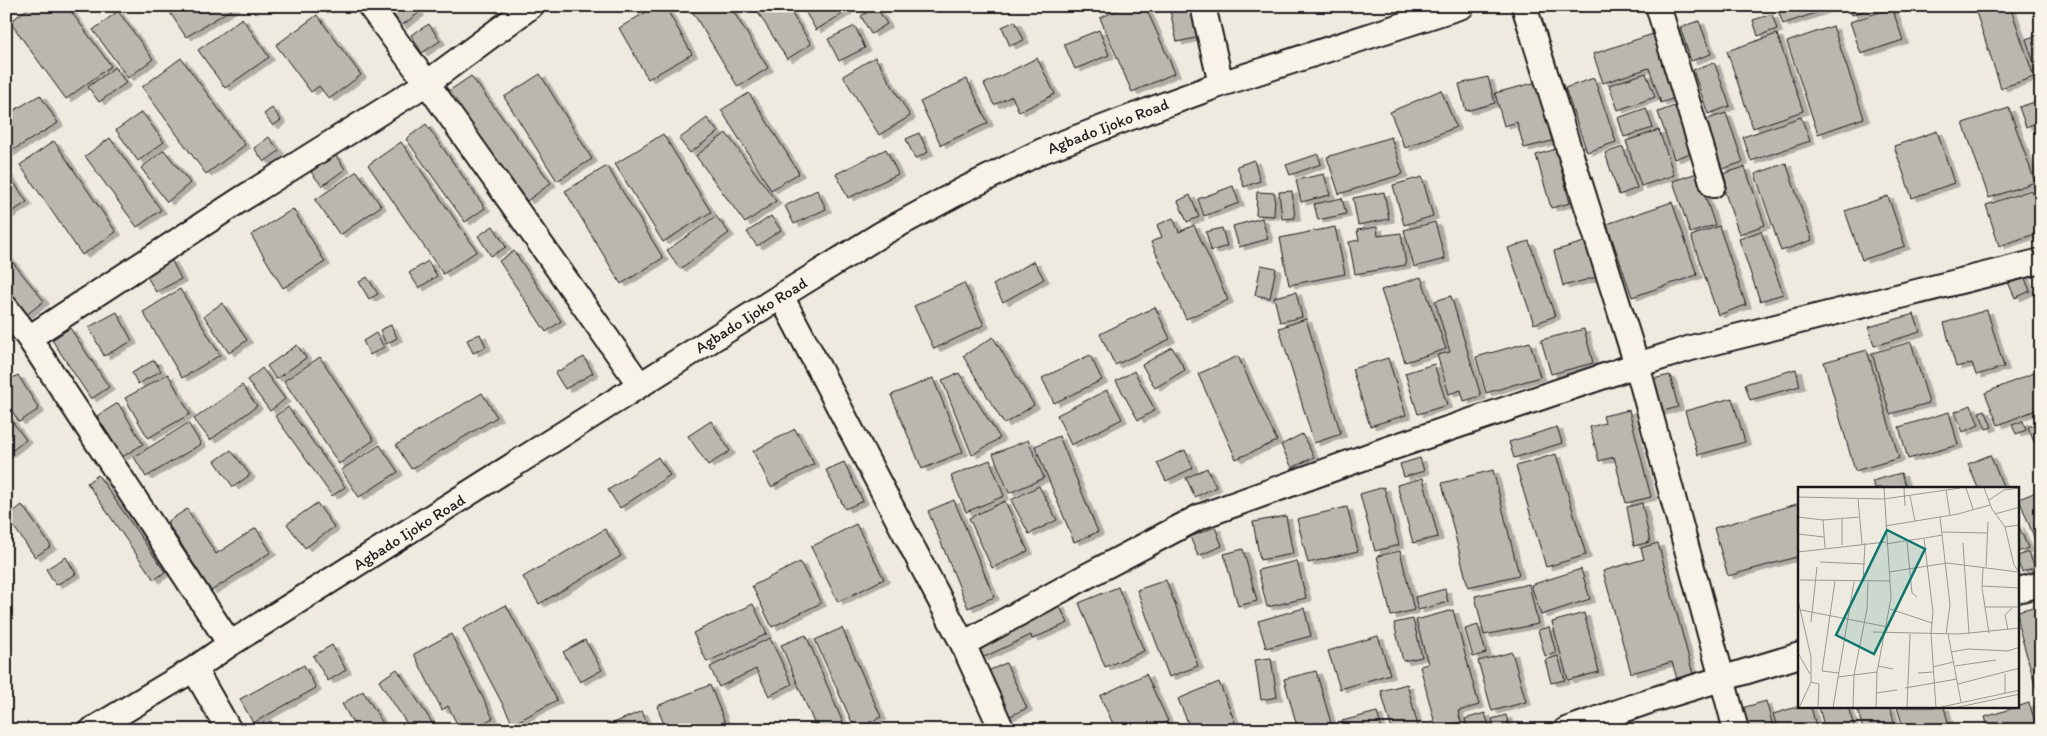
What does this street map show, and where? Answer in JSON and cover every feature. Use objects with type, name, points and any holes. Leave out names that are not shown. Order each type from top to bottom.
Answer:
[{"type":"street","points":[[370,6],[427,83],[640,385]]},
{"type":"street","points":[[29,338],[240,200],[427,83],[532,6]]},
{"type":"street","points":[[1202,6],[1221,84]]},
{"type":"street","name":"Agbado Ijoko Road","points":[[92,730],[194,669],[230,644],[882,233],[961,191],[1042,151],[1221,84],[1462,6]]},
{"type":"street","points":[[1524,6],[1636,365],[1736,730]]},
{"type":"street","points":[[1658,6],[1713,185]]},
{"type":"street","points":[[963,644],[1085,576],[1199,517],[1385,450],[1691,348],[2041,261]]},
{"type":"street","points":[[781,296],[963,644],[1002,730]]},
{"type":"street","points":[[6,308],[29,338],[230,644]]},
{"type":"street","points":[[2020,589],[2041,584]]},
{"type":"street","points":[[1566,730],[1722,678],[1798,656]]},
{"type":"street","points":[[194,669],[229,730]]},
{"type":"building","points":[[31,6],[67,6],[111,66],[66,99],[10,22]]},
{"type":"building","points":[[169,6],[235,7],[186,37],[167,8]]},
{"type":"building","points":[[388,6],[415,6],[419,13],[401,26]]},
{"type":"building","points":[[656,6],[665,6],[692,54],[648,79],[619,28]]},
{"type":"building","points":[[689,6],[730,6],[768,68],[738,87]]},
{"type":"building","points":[[754,6],[787,6],[811,44],[787,59]]},
{"type":"building","points":[[802,6],[845,6],[847,11],[816,30]]},
{"type":"building","points":[[1126,6],[1145,6],[1175,73],[1132,92],[1100,18]]},
{"type":"building","points":[[1169,6],[1194,6],[1200,37],[1177,42]]},
{"type":"building","points":[[1827,6],[1827,9],[1783,24],[1777,7]]},
{"type":"building","points":[[1849,6],[1877,6],[1852,15]]},
{"type":"building","points":[[1974,6],[2010,6],[2034,77],[2001,88]]},
{"type":"building","points":[[876,7],[887,24],[871,34],[861,16]]},
{"type":"building","points":[[1892,8],[1903,40],[1861,54],[1850,22]]},
{"type":"building","points":[[118,11],[153,59],[128,78],[93,30]]},
{"type":"building","points":[[1772,14],[1777,29],[1758,36],[1753,20]]},
{"type":"building","points":[[317,15],[361,75],[329,99],[319,86],[311,92],[276,45]]},
{"type":"building","points":[[242,18],[269,57],[225,88],[198,50]]},
{"type":"building","points":[[1015,21],[1024,40],[1010,46],[1002,27]]},
{"type":"building","points":[[1699,21],[1711,54],[1691,61],[1680,27]]},
{"type":"building","points":[[429,24],[440,41],[422,53],[411,35]]},
{"type":"building","points":[[855,26],[865,48],[839,61],[828,39]]},
{"type":"building","points":[[1833,26],[1864,118],[1818,134],[1787,42]]},
{"type":"building","points":[[1099,30],[1109,55],[1075,69],[1064,44]]},
{"type":"building","points":[[1662,31],[1683,95],[1661,103],[1649,68],[1603,83],[1593,54]]},
{"type":"building","points":[[1777,34],[1803,111],[1753,128],[1727,51]]},
{"type":"building","points":[[2041,34],[2041,60],[2034,63],[2026,39]]},
{"type":"building","points":[[875,57],[910,116],[879,135],[843,76]]},
{"type":"building","points":[[181,58],[245,145],[206,174],[142,87]]},
{"type":"building","points":[[1037,58],[1055,94],[1019,112],[1012,96],[994,105],[984,84]]},
{"type":"building","points":[[1714,62],[1730,106],[1708,114],[1693,70]]},
{"type":"building","points":[[115,67],[126,83],[99,102],[88,87]]},
{"type":"building","points":[[1646,73],[1655,97],[1618,110],[1609,85]]},
{"type":"building","points":[[540,74],[592,159],[557,181],[504,97]]},
{"type":"building","points":[[471,76],[551,183],[527,201],[446,93]]},
{"type":"building","points":[[1488,77],[1495,103],[1466,111],[1459,84]]},
{"type":"building","points":[[1594,78],[1616,142],[1587,152],[1565,88]]},
{"type":"building","points":[[967,79],[988,123],[941,145],[920,102]]},
{"type":"building","points":[[1537,82],[1552,141],[1524,148],[1517,122],[1504,126],[1495,93]]},
{"type":"building","points":[[1441,90],[1456,127],[1405,148],[1390,112]]},
{"type":"building","points":[[749,93],[799,173],[771,190],[721,110]]},
{"type":"building","points":[[40,95],[58,123],[8,153],[6,150],[6,115]]},
{"type":"building","points":[[2041,100],[2041,121],[2026,127],[2019,107]]},
{"type":"building","points":[[1680,104],[1696,151],[1674,159],[1658,112]]},
{"type":"building","points":[[272,108],[281,120],[273,126],[264,114]]},
{"type":"building","points":[[1646,108],[1653,128],[1624,137],[1618,118]]},
{"type":"building","points":[[2009,108],[2035,182],[1989,198],[1963,123]]},
{"type":"building","points":[[142,112],[164,142],[138,161],[116,130]]},
{"type":"building","points":[[1726,113],[1743,162],[1722,169],[1705,120]]},
{"type":"building","points":[[1801,117],[1810,141],[1751,161],[1743,137]]},
{"type":"building","points":[[707,118],[718,132],[690,153],[679,139]]},
{"type":"building","points":[[426,124],[485,208],[465,222],[406,139]]},
{"type":"building","points":[[1659,130],[1674,175],[1641,186],[1626,141]]},
{"type":"building","points":[[1937,131],[1954,183],[1912,198],[1894,146]]},
{"type":"building","points":[[726,133],[776,201],[745,223],[696,156]]},
{"type":"building","points":[[919,133],[928,152],[915,159],[906,139]]},
{"type":"building","points":[[663,134],[711,212],[663,242],[615,164]]},
{"type":"building","points":[[269,137],[279,151],[264,162],[254,148]]},
{"type":"building","points":[[1391,137],[1403,174],[1339,194],[1327,157]]},
{"type":"building","points":[[110,138],[161,210],[137,227],[85,156]]},
{"type":"building","points":[[54,141],[116,232],[82,255],[20,165]]},
{"type":"building","points":[[401,142],[477,251],[443,274],[368,165]]},
{"type":"building","points":[[1623,147],[1637,188],[1619,195],[1605,153]]},
{"type":"building","points":[[886,149],[898,174],[848,198],[836,174]]},
{"type":"building","points":[[1556,149],[1570,203],[1551,208],[1536,155]]},
{"type":"building","points":[[164,150],[190,183],[167,202],[141,168]]},
{"type":"building","points":[[335,154],[345,169],[322,186],[311,172]]},
{"type":"building","points":[[1318,154],[1321,164],[1290,175],[1286,165]]},
{"type":"building","points":[[1254,160],[1260,181],[1244,187],[1237,166]]},
{"type":"building","points":[[1786,163],[1812,240],[1781,251],[1755,174]]},
{"type":"building","points":[[607,166],[663,258],[621,284],[565,191]]},
{"type":"building","points":[[1745,167],[1765,225],[1739,234],[1719,175]]},
{"type":"building","points":[[6,171],[27,202],[6,216]]},
{"type":"building","points":[[357,171],[381,206],[340,235],[315,200]]},
{"type":"building","points":[[1697,173],[1715,225],[1690,233],[1673,181]]},
{"type":"building","points":[[1324,174],[1330,195],[1301,202],[1296,180]]},
{"type":"building","points":[[1422,177],[1433,216],[1404,225],[1393,185]]},
{"type":"building","points":[[1233,186],[1239,203],[1204,216],[1198,199]]},
{"type":"building","points":[[817,190],[826,209],[794,224],[785,206]]},
{"type":"building","points":[[2031,190],[2041,217],[2041,232],[1999,246],[1986,205]]},
{"type":"building","points":[[1292,191],[1295,218],[1282,219],[1279,192]]},
{"type":"building","points":[[1257,192],[1275,193],[1274,216],[1256,215]]},
{"type":"building","points":[[1384,192],[1389,219],[1358,225],[1353,198]]},
{"type":"building","points":[[1190,195],[1199,217],[1187,222],[1178,201]]},
{"type":"building","points":[[1888,196],[1905,246],[1862,260],[1845,211]]},
{"type":"building","points":[[1342,198],[1346,214],[1318,220],[1314,204]]},
{"type":"building","points":[[1672,202],[1697,275],[1632,297],[1607,224]]},
{"type":"building","points":[[293,209],[325,262],[283,288],[251,235]]},
{"type":"building","points":[[716,216],[729,233],[680,269],[667,250]]},
{"type":"building","points":[[771,216],[781,230],[757,246],[747,232]]},
{"type":"building","points":[[1173,218],[1179,232],[1194,225],[1228,300],[1186,319],[1151,242],[1162,237],[1157,225]]},
{"type":"building","points":[[1262,218],[1268,239],[1239,247],[1233,226]]},
{"type":"building","points":[[1435,222],[1445,259],[1414,267],[1404,230]]},
{"type":"building","points":[[493,226],[506,247],[491,256],[478,236]]},
{"type":"building","points":[[1719,226],[1746,305],[1718,315],[1691,236]]},
{"type":"building","points":[[1335,227],[1345,274],[1289,285],[1280,238]]},
{"type":"building","points":[[1377,227],[1378,236],[1401,233],[1406,265],[1355,274],[1349,242],[1359,240],[1357,230]]},
{"type":"building","points":[[1222,228],[1227,246],[1211,251],[1206,232]]},
{"type":"building","points":[[1761,231],[1783,294],[1760,301],[1739,239]]},
{"type":"building","points":[[1529,241],[1555,316],[1534,324],[1508,248]]},
{"type":"building","points":[[1587,241],[1597,277],[1563,286],[1554,251]]},
{"type":"building","points":[[514,251],[561,321],[546,332],[499,261]]},
{"type":"building","points":[[6,254],[44,301],[25,316],[6,293]]},
{"type":"building","points":[[171,259],[181,279],[156,292],[145,273]]},
{"type":"building","points":[[428,261],[437,276],[419,288],[409,273]]},
{"type":"building","points":[[1034,261],[1044,279],[1003,302],[993,285]]},
{"type":"building","points":[[1261,265],[1276,268],[1270,298],[1255,295]]},
{"type":"building","points":[[2024,276],[2030,291],[2015,298],[2008,282]]},
{"type":"building","points":[[367,277],[378,294],[369,299],[359,282]]},
{"type":"building","points":[[1421,277],[1446,349],[1405,362],[1381,290]]},
{"type":"building","points":[[964,283],[984,325],[934,349],[914,306]]},
{"type":"building","points":[[180,289],[220,355],[182,378],[143,312]]},
{"type":"building","points":[[1296,292],[1302,317],[1280,322],[1274,297]]},
{"type":"building","points":[[1451,296],[1481,396],[1464,401],[1461,390],[1449,394],[1437,355],[1450,352],[1435,301]]},
{"type":"building","points":[[222,303],[247,340],[229,353],[204,316]]},
{"type":"building","points":[[1155,307],[1170,339],[1115,365],[1100,334]]},
{"type":"building","points":[[1987,310],[2004,367],[1976,375],[1972,363],[1956,367],[1944,323]]},
{"type":"building","points":[[117,312],[132,341],[104,356],[89,327]]},
{"type":"building","points":[[1914,314],[1920,332],[1874,346],[1869,327]]},
{"type":"building","points":[[1306,319],[1341,434],[1314,443],[1279,328]]},
{"type":"building","points":[[391,325],[397,338],[386,344],[380,330]]},
{"type":"building","points":[[70,328],[109,387],[91,399],[52,340]]},
{"type":"building","points":[[1584,329],[1593,363],[1551,374],[1541,340]]},
{"type":"building","points":[[376,333],[384,347],[370,355],[363,341]]},
{"type":"building","points":[[480,334],[486,347],[473,353],[467,340]]},
{"type":"building","points":[[993,337],[1034,405],[1004,424],[963,356]]},
{"type":"building","points":[[1530,342],[1540,377],[1486,393],[1476,357]]},
{"type":"building","points":[[1911,342],[1929,403],[1890,414],[1872,353]]},
{"type":"building","points":[[297,345],[306,358],[276,379],[267,366]]},
{"type":"building","points":[[1172,347],[1185,370],[1155,388],[1142,365]]},
{"type":"building","points":[[1867,350],[1899,458],[1855,471],[1824,362]]},
{"type":"building","points":[[1090,355],[1102,380],[1054,403],[1042,378]]},
{"type":"building","points":[[1238,356],[1277,441],[1236,459],[1198,374]]},
{"type":"building","points":[[320,357],[374,440],[339,464],[284,381]]},
{"type":"building","points":[[584,357],[593,373],[565,389],[555,373]]},
{"type":"building","points":[[1388,358],[1406,415],[1370,426],[1352,369]]},
{"type":"building","points":[[154,360],[161,371],[138,384],[132,373]]},
{"type":"building","points":[[1434,364],[1447,405],[1418,414],[1405,373]]},
{"type":"building","points":[[262,368],[285,399],[270,411],[247,380]]},
{"type":"building","points":[[1796,369],[1800,386],[1750,400],[1745,384]]},
{"type":"building","points":[[2041,370],[2041,408],[1998,425],[1985,393]]},
{"type":"building","points":[[1134,371],[1155,410],[1138,420],[1116,381]]},
{"type":"building","points":[[959,373],[1000,438],[972,455],[942,380]]},
{"type":"building","points":[[168,374],[190,414],[148,438],[125,398]]},
{"type":"building","points":[[18,375],[39,409],[19,422],[6,402],[6,382]]},
{"type":"building","points":[[1670,375],[1678,407],[1656,413],[1648,380]]},
{"type":"building","points":[[933,378],[963,452],[922,469],[891,395]]},
{"type":"building","points":[[242,385],[257,406],[210,440],[194,419]]},
{"type":"building","points":[[1107,390],[1122,419],[1071,445],[1057,415]]},
{"type":"building","points":[[482,393],[497,417],[411,469],[396,445]]},
{"type":"building","points":[[1732,398],[1745,442],[1698,455],[1685,411]]},
{"type":"building","points":[[118,403],[143,444],[122,457],[97,416]]},
{"type":"building","points":[[1971,405],[1979,425],[1963,432],[1955,412]]},
{"type":"building","points":[[288,407],[345,487],[332,496],[275,416]]},
{"type":"building","points":[[1629,410],[1651,497],[1626,503],[1614,457],[1599,461],[1590,427],[1605,423],[1603,416]]},
{"type":"building","points":[[1985,410],[1992,427],[1986,429],[1979,412]]},
{"type":"building","points":[[1949,412],[1958,445],[1908,459],[1899,427]]},
{"type":"building","points":[[6,413],[26,440],[6,455]]},
{"type":"building","points":[[711,421],[730,451],[708,465],[688,436]]},
{"type":"building","points":[[2023,421],[2026,430],[2016,434],[2012,425]]},
{"type":"building","points":[[2041,422],[2041,439],[2034,442],[2028,427]]},
{"type":"building","points":[[188,423],[201,444],[146,477],[134,457]]},
{"type":"building","points":[[1557,427],[1562,443],[1514,458],[1509,442]]},
{"type":"building","points":[[795,429],[814,464],[771,487],[753,451]]},
{"type":"building","points":[[1302,434],[1314,457],[1292,468],[1281,445]]},
{"type":"building","points":[[1059,436],[1098,532],[1074,542],[1035,446]]},
{"type":"building","points":[[1028,440],[1044,478],[1009,493],[993,454]]},
{"type":"building","points":[[380,445],[398,472],[359,497],[341,470]]},
{"type":"building","points":[[231,450],[250,475],[233,487],[215,461]]},
{"type":"building","points":[[1185,450],[1193,468],[1166,481],[1157,463]]},
{"type":"building","points":[[1556,454],[1586,555],[1546,567],[1516,466]]},
{"type":"building","points":[[1990,455],[2004,487],[1978,487],[1968,464]]},
{"type":"building","points":[[658,457],[670,475],[620,508],[608,490]]},
{"type":"building","points":[[1420,458],[1424,471],[1404,477],[1400,464]]},
{"type":"building","points":[[990,460],[1004,496],[966,512],[951,476]]},
{"type":"building","points":[[844,462],[863,501],[845,509],[826,470]]},
{"type":"building","points":[[1207,468],[1216,487],[1195,497],[1186,478]]},
{"type":"building","points":[[1493,470],[1519,575],[1468,587],[1442,483]]},
{"type":"building","points":[[1901,473],[1906,487],[1875,487],[1872,481]]},
{"type":"building","points":[[98,475],[165,572],[154,580],[87,483]]},
{"type":"building","points":[[1423,478],[1438,537],[1413,543],[1397,485]]},
{"type":"building","points":[[1039,486],[1057,520],[1029,534],[1011,500]]},
{"type":"building","points":[[1384,487],[1399,545],[1375,551],[1360,494]]},
{"type":"building","points":[[2041,490],[2041,540],[2036,542],[2020,499]]},
{"type":"building","points":[[954,500],[994,597],[968,608],[928,511]]},
{"type":"building","points":[[1005,501],[1028,551],[992,568],[969,518]]},
{"type":"building","points":[[317,503],[334,527],[305,548],[287,524]]},
{"type":"building","points":[[1642,503],[1650,542],[1634,546],[1627,507]]},
{"type":"building","points":[[1798,504],[1798,557],[1728,576],[1714,528]]},
{"type":"building","points":[[22,505],[51,546],[35,557],[7,517]]},
{"type":"building","points":[[1347,507],[1358,551],[1308,563],[1297,519]]},
{"type":"building","points":[[187,509],[216,554],[256,528],[271,552],[211,591],[167,522]]},
{"type":"building","points":[[1286,516],[1293,554],[1260,560],[1253,522]]},
{"type":"building","points":[[856,524],[884,579],[838,602],[811,547]]},
{"type":"building","points":[[1215,527],[1222,546],[1198,556],[1190,537]]},
{"type":"building","points":[[605,529],[621,556],[539,604],[523,577]]},
{"type":"building","points":[[2020,529],[2028,548],[2020,551]]},
{"type":"building","points":[[1658,543],[1693,674],[1677,679],[1672,662],[1631,673],[1603,571],[1644,559],[1641,548]]},
{"type":"building","points":[[1243,549],[1257,601],[1238,606],[1224,554]]},
{"type":"building","points":[[1400,551],[1414,610],[1391,616],[1377,556]]},
{"type":"building","points":[[2028,552],[2035,567],[2022,572],[2020,555]]},
{"type":"building","points":[[66,557],[76,574],[56,585],[46,569]]},
{"type":"building","points":[[1297,561],[1306,598],[1267,607],[1258,570]]},
{"type":"building","points":[[800,562],[821,603],[772,627],[752,586]]},
{"type":"building","points":[[1581,569],[1590,599],[1541,615],[1531,585]]},
{"type":"building","points":[[1166,580],[1198,666],[1169,677],[1137,590]]},
{"type":"building","points":[[1529,584],[1538,624],[1484,635],[1475,596]]},
{"type":"building","points":[[1118,587],[1144,651],[1105,667],[1079,603]]},
{"type":"building","points":[[1445,589],[1448,602],[1418,610],[1415,597]]},
{"type":"building","points":[[753,604],[767,634],[707,662],[693,633]]},
{"type":"building","points":[[506,605],[557,700],[513,724],[463,629]]},
{"type":"building","points":[[1059,605],[1068,623],[1032,639],[1031,635],[982,658],[976,644]]},
{"type":"building","points":[[2041,605],[2041,704],[2020,632],[2020,610]]},
{"type":"building","points":[[1304,608],[1311,636],[1266,648],[1258,621]]},
{"type":"building","points":[[1453,610],[1479,705],[1458,711],[1461,722],[1436,728],[1420,666],[1428,664],[1416,620]]},
{"type":"building","points":[[1584,613],[1599,672],[1568,680],[1552,622]]},
{"type":"building","points":[[1413,619],[1422,657],[1403,661],[1394,623]]},
{"type":"building","points":[[1478,625],[1486,653],[1473,657],[1465,629]]},
{"type":"building","points":[[1549,627],[1556,653],[1545,656],[1538,630]]},
{"type":"building","points":[[842,628],[881,717],[855,729],[815,640]]},
{"type":"building","points":[[451,634],[493,718],[470,730],[460,730],[448,706],[442,710],[414,654]]},
{"type":"building","points":[[806,635],[846,730],[817,730],[781,645]]},
{"type":"building","points":[[1378,636],[1390,674],[1340,689],[1328,651]]},
{"type":"building","points":[[770,638],[792,684],[769,696],[756,669],[719,687],[710,667]]},
{"type":"building","points":[[585,640],[602,670],[580,682],[563,652]]},
{"type":"building","points":[[332,645],[346,670],[328,681],[313,656]]},
{"type":"building","points":[[1512,652],[1526,702],[1492,711],[1478,661]]},
{"type":"building","points":[[1558,656],[1565,680],[1551,683],[1545,660]]},
{"type":"building","points":[[1271,658],[1277,697],[1261,700],[1255,660]]},
{"type":"building","points":[[1006,663],[1027,708],[1008,717],[979,675]]},
{"type":"building","points":[[304,665],[316,688],[253,723],[240,699]]},
{"type":"building","points":[[397,669],[437,730],[411,730],[379,681]]},
{"type":"building","points":[[1316,671],[1333,730],[1298,730],[1284,679]]},
{"type":"building","points":[[1146,674],[1168,721],[1150,730],[1116,730],[1100,696]]},
{"type":"building","points":[[1219,682],[1238,730],[1191,730],[1178,699]]},
{"type":"building","points":[[1407,684],[1419,730],[1392,730],[1381,691]]},
{"type":"building","points":[[710,685],[728,730],[666,730],[657,706]]},
{"type":"building","points":[[363,691],[387,730],[357,730],[342,704]]},
{"type":"building","points":[[1766,701],[1774,730],[1749,730],[1742,708]]},
{"type":"building","points":[[2029,703],[2038,730],[1989,730],[1985,717],[2013,708],[2020,708],[2020,706]]},
{"type":"building","points":[[1798,707],[1811,708],[1817,730],[1778,730],[1773,714]]},
{"type":"building","points":[[1819,708],[1848,708],[1855,730],[1825,730]]},
{"type":"building","points":[[1857,708],[1890,708],[1896,730],[1863,730]]},
{"type":"building","points":[[1897,708],[1944,708],[1950,730],[1904,730]]},
{"type":"building","points":[[642,711],[650,730],[597,730]]},
{"type":"building","points":[[1377,712],[1382,730],[1344,730],[1342,721]]},
{"type":"building","points":[[1485,713],[1490,730],[1468,730],[1465,719]]},
{"type":"building","points":[[1506,715],[1510,730],[1495,730],[1492,719]]},
{"type":"building","points":[[271,721],[275,730],[255,729]]}]
